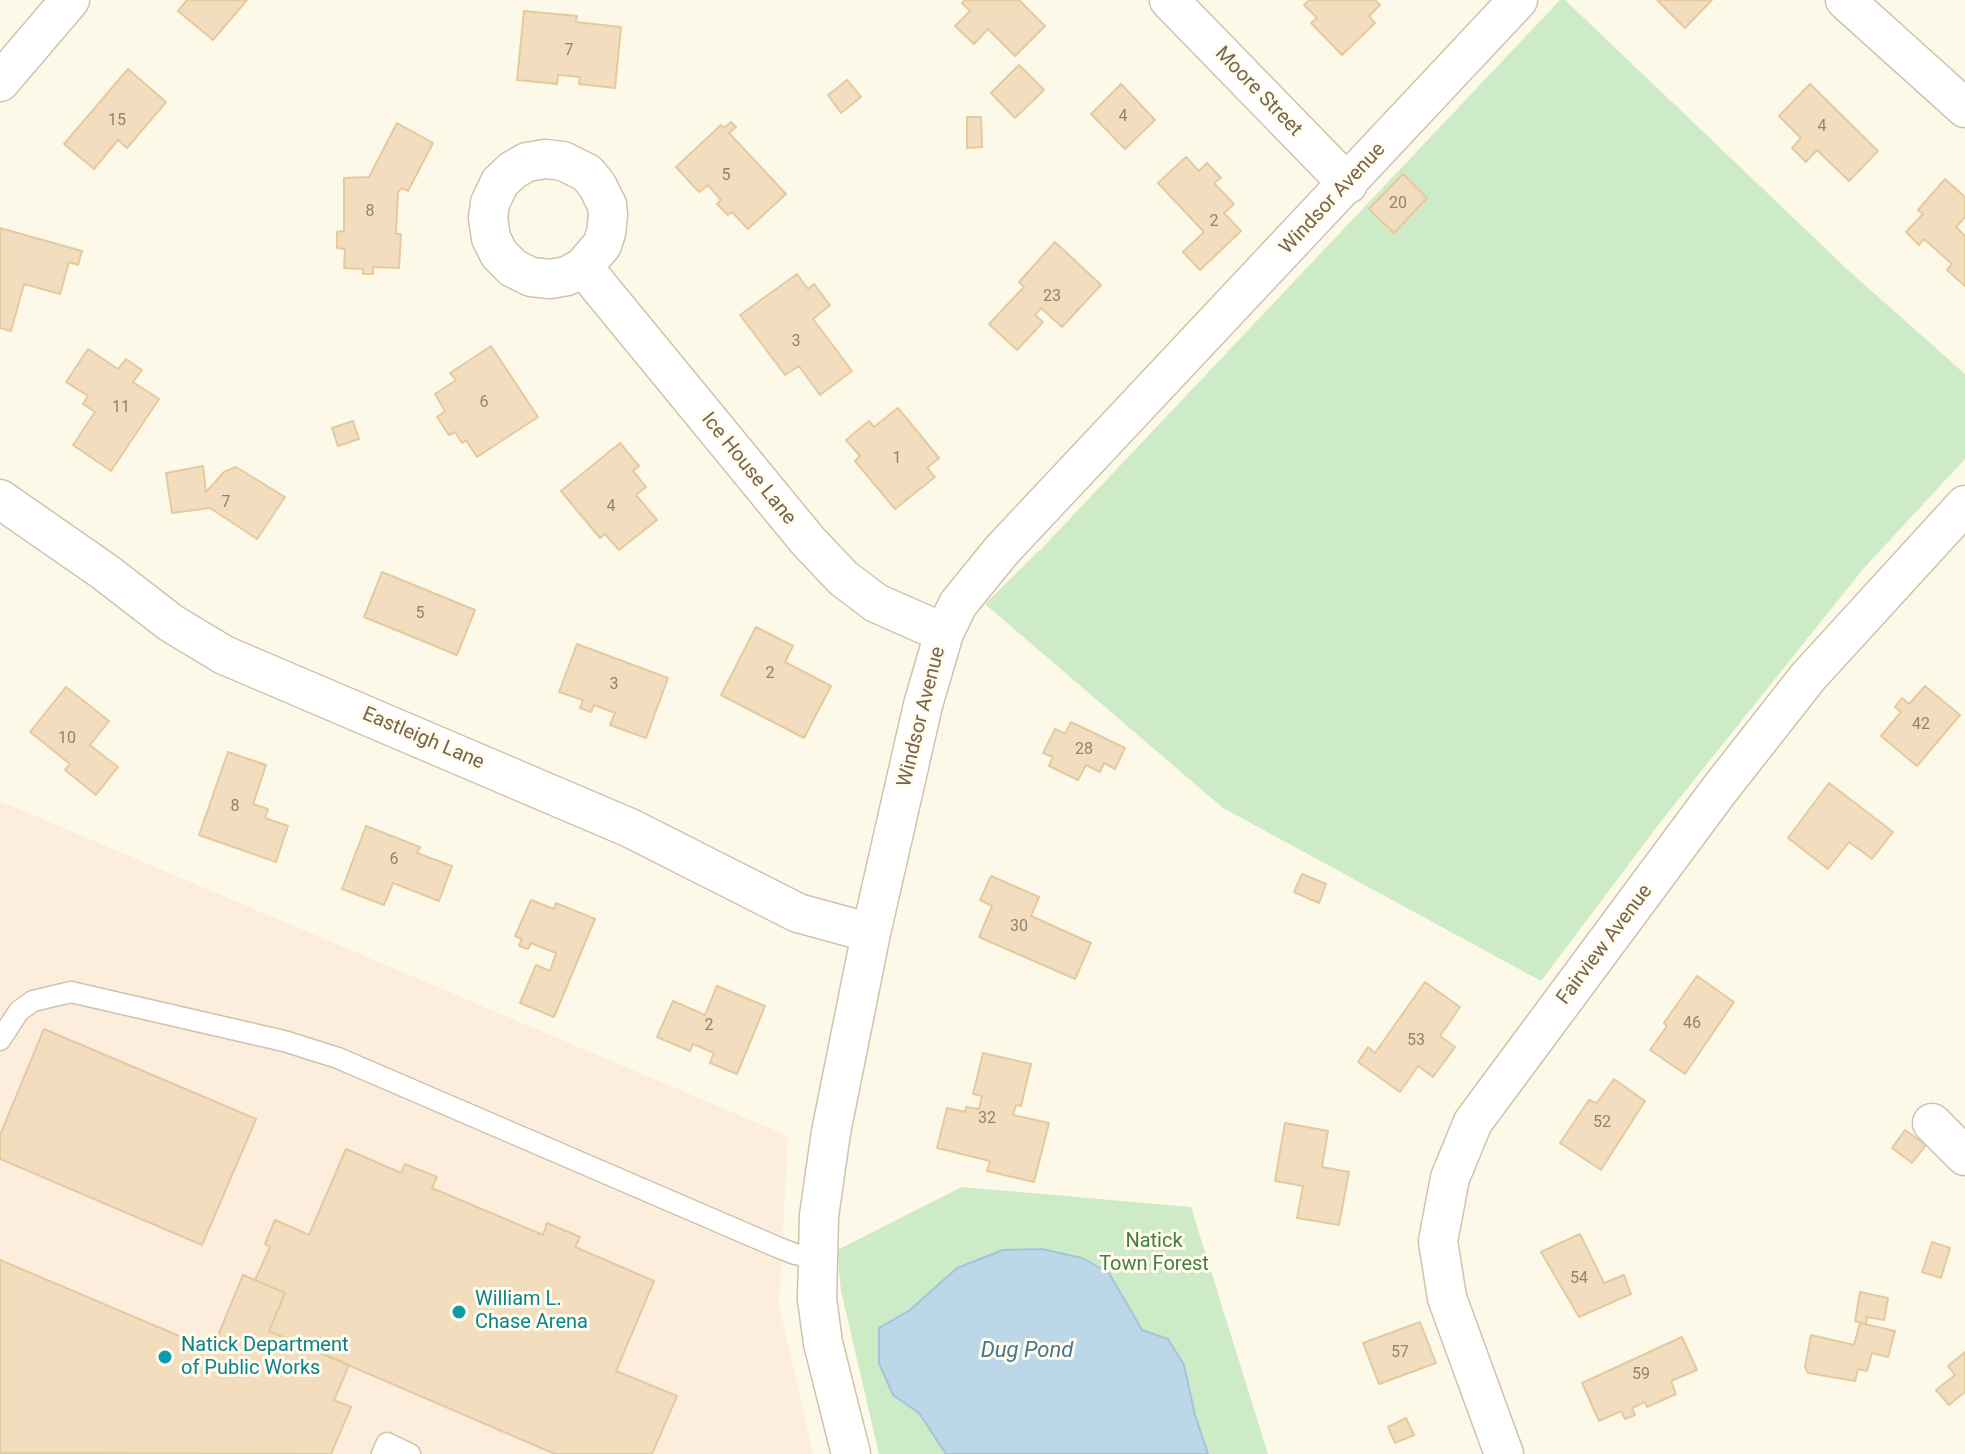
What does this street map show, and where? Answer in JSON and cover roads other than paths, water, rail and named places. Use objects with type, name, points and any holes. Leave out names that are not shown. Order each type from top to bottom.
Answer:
[{"type":"street","points":[[0,82],[70,0]]},
{"type":"street","name":"Moore Street","points":[[1169,0],[1348,184]]},
{"type":"street","name":"Windsor Avenue","points":[[851,1454],[823,1343],[817,1299],[819,1216],[831,1132],[871,933],[928,681],[944,633],[958,604],[993,560],[1518,0]]},
{"type":"street","points":[[1845,0],[1965,108]]},
{"type":"street","name":"Ice House Lane","points":[[583,267],[808,541],[843,578],[876,603],[944,633]]},
{"type":"street","name":"Eastleigh Lane","points":[[0,499],[105,572],[171,623],[224,655],[630,828],[798,913],[871,933]]},
{"type":"street","name":"Fairview Avenue","points":[[1504,1454],[1447,1298],[1438,1241],[1450,1178],[1473,1122],[1720,789],[1808,677],[1965,505]]},
{"type":"street","points":[[1932,1123],[1965,1156]]},
{"type":"lane","points":[[0,1040],[19,1011],[33,1001],[71,992],[284,1041],[338,1058],[777,1247],[816,1258]]},
{"type":"lane","points":[[382,1454],[387,1443],[410,1454]]},
{"type":"water","name":"Dug Pond","points":[[1042,1249],[1082,1258],[1109,1273],[1142,1330],[1168,1339],[1184,1365],[1208,1454],[946,1454],[919,1413],[893,1395],[879,1363],[879,1328],[910,1310],[957,1268],[1003,1250]]},
{"type":"place","name":"William L. Chase Arena","points":[[459,1312]]},
{"type":"place","name":"Natick Department of Public Works","points":[[165,1357]]},
{"type":"park label","name":"Natick Town Forest","points":[[1154,1254]]}]
